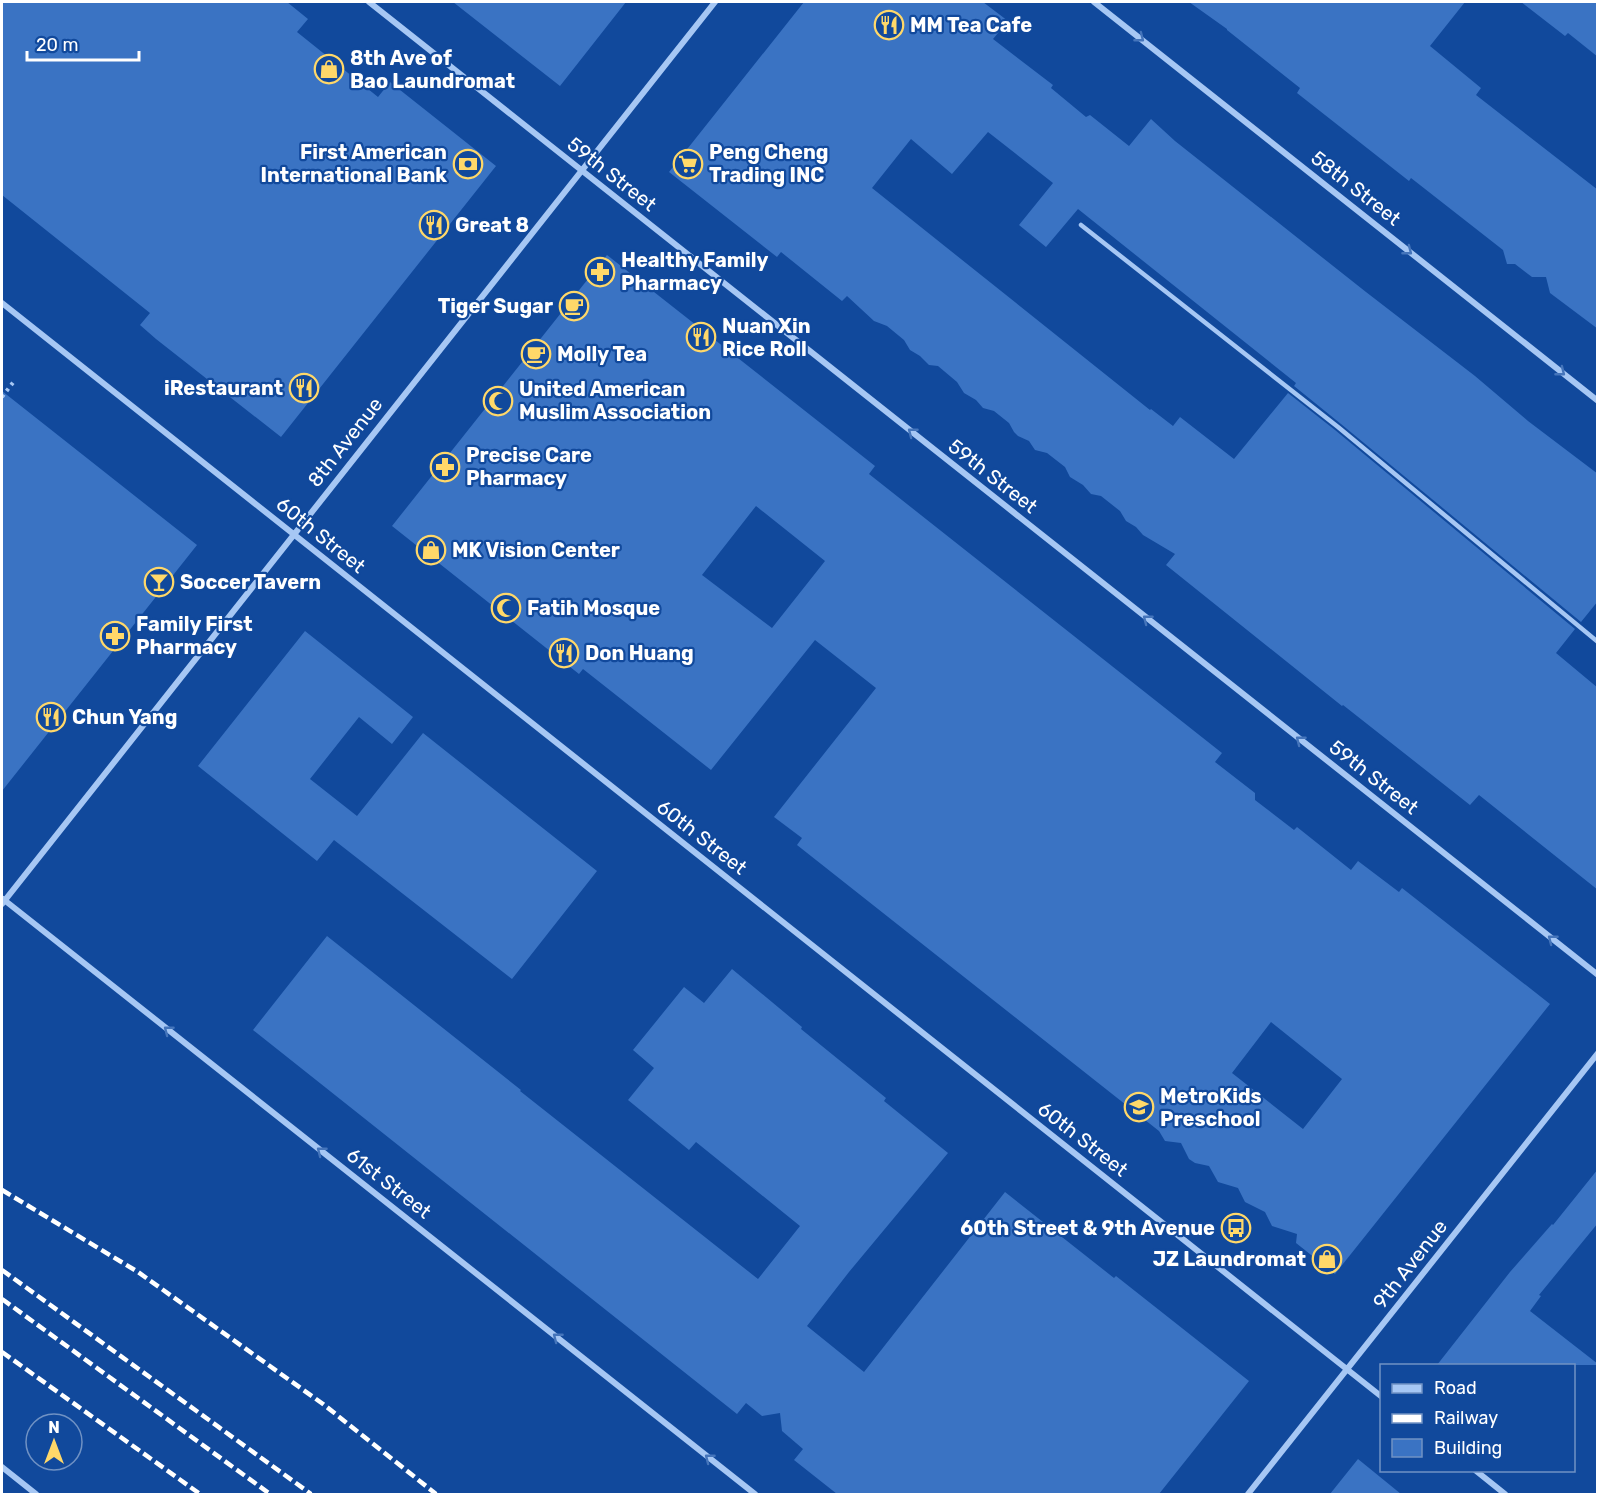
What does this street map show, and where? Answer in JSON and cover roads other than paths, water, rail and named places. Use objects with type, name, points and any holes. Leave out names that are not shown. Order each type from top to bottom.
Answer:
[{"type":"street","name":"59th Street","points":[[369,2],[1598,975]]},
{"type":"street","name":"8th Avenue","points":[[3,900],[715,2]]},
{"type":"street","name":"58th Street","points":[[1094,2],[1598,401]]},
{"type":"street","name":"60th Street","points":[[2,303],[1380,1395]]},
{"type":"street","name":"61st Street","points":[[3,900],[755,1494]]},
{"type":"street","name":"9th Avenue","points":[[1248,1494],[1598,1053]]},
{"type":"street","points":[[2,1467],[36,1494]]},
{"type":"street","points":[[1478,1472],[1505,1494]]},
{"type":"lane","points":[[1081,225],[1338,427],[1598,642]]},
{"type":"railway","points":[[2,1190],[138,1272],[323,1404],[436,1494]]},
{"type":"railway","points":[[2,1270],[311,1494]]},
{"type":"railway","points":[[2,1299],[270,1494]]},
{"type":"railway","points":[[2,1352],[200,1494]]},
{"type":"place","name":"MM Tea Cafe","points":[[889,25]]},
{"type":"place","name":"8th Ave of Bao Laundromat","points":[[329,69]]},
{"type":"place","name":"First American International Bank","points":[[468,164]]},
{"type":"place","name":"Peng Cheng Trading INC","points":[[688,164]]},
{"type":"place","name":"Great 8","points":[[434,225]]},
{"type":"place","name":"Healthy Family Pharmacy","points":[[600,272]]},
{"type":"place","name":"Tiger Sugar","points":[[574,306]]},
{"type":"place","name":"Nuan Xin Rice Roll","points":[[701,337]]},
{"type":"place","name":"Molly Tea","points":[[536,354]]},
{"type":"place","name":"iRestaurant","points":[[304,388]]},
{"type":"place","name":"United American Muslim Association","points":[[498,401]]},
{"type":"place","name":"Precise Care Pharmacy","points":[[445,467]]},
{"type":"place","name":"MK Vision Center","points":[[431,550]]},
{"type":"place","name":"Soccer Tavern","points":[[159,582]]},
{"type":"place","name":"Fatih Mosque","points":[[506,608]]},
{"type":"place","name":"Family First Pharmacy","points":[[115,636]]},
{"type":"place","name":"Don Huang","points":[[564,653]]},
{"type":"place","name":"Chun Yang","points":[[51,717]]},
{"type":"place","name":"MetroKids Preschool","points":[[1139,1107]]},
{"type":"place","name":"60th Street & 9th Avenue","points":[[1236,1228]]},
{"type":"place","name":"JZ Laundromat","points":[[1327,1259]]}]
